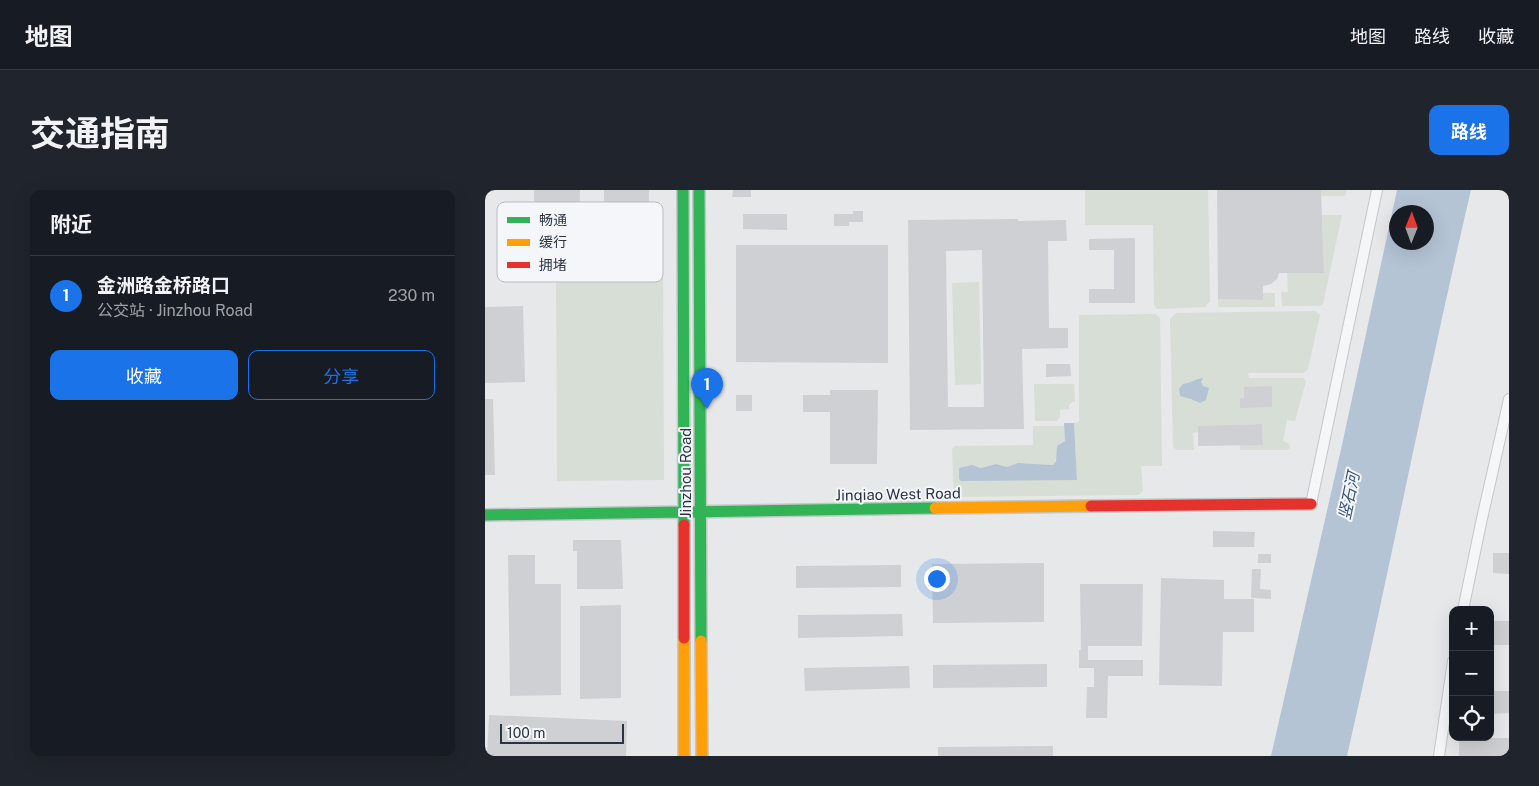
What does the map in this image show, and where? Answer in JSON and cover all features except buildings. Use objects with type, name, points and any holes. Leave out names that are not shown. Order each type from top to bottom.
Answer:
[{"type":"main road","name":"Jinzhou Road","points":[[683,190],[684,756]]},
{"type":"main road","name":"Jinzhou Road","points":[[699,190],[702,756]]},
{"type":"main road","name":"Jinqiao West Road","points":[[485,515],[1311,504]]},
{"type":"street","points":[[1311,504],[1377,190]]},
{"type":"street","points":[[1464,606],[1509,399]]},
{"type":"street","points":[[1439,756],[1449,688]]},
{"type":"shaded area","points":[[1085,190],[1208,190],[1210,301],[1205,307],[1157,309],[1154,305],[1153,225],[1085,225]]},
{"type":"shaded area","points":[[1321,190],[1347,190],[1345,196],[1321,196]]},
{"type":"shaded area","points":[[1322,215],[1342,215],[1323,304],[1319,306],[1282,306],[1281,292],[1288,292],[1287,273],[1324,273]]},
{"type":"shaded area","points":[[663,255],[664,480],[557,481],[556,282],[663,282]]},
{"type":"shaded area","points":[[979,282],[981,384],[955,385],[952,283]]},
{"type":"shaded area","points":[[1263,293],[1275,293],[1275,307],[1219,307],[1218,305],[1218,299],[1263,300]]},
{"type":"shaded area","points":[[1315,311],[1320,315],[1308,369],[1304,373],[1248,373],[1249,378],[1303,378],[1306,381],[1295,421],[1287,420],[1283,441],[1289,444],[1290,448],[1287,450],[1240,450],[1240,445],[1263,444],[1262,424],[1198,426],[1198,432],[1193,433],[1194,450],[1177,450],[1173,447],[1170,319],[1176,313]]},
{"type":"shaded area","points":[[1155,314],[1160,318],[1162,466],[1141,466],[1143,491],[1138,495],[954,497],[952,449],[955,446],[1033,445],[1033,426],[1064,426],[1065,441],[1057,454],[1054,465],[1018,463],[1007,467],[996,464],[981,468],[977,466],[963,466],[1077,480],[1074,423],[1079,422],[1079,315]]},
{"type":"shaded area","points":[[1034,384],[1074,384],[1075,402],[1069,405],[1069,409],[1060,410],[1060,417],[1057,421],[1035,421]]},
{"type":"water","name":"竖石河","points":[[1397,190],[1471,190],[1347,756],[1271,756],[1342,445],[1389,227],[1389,250],[1434,250],[1434,205],[1394,205]]},
{"type":"water","points":[[1203,378],[1201,382],[1203,386],[1209,388],[1206,400],[1200,403],[1180,396],[1179,389],[1183,384]]},
{"type":"water","points":[[1064,423],[1074,423],[1077,480],[961,481],[959,479],[959,468],[972,465],[981,468],[996,464],[1007,467],[1018,463],[1053,465],[1056,461],[1057,446],[1065,441]]},
{"type":"traffic: fast","points":[[683,190],[684,525]]},
{"type":"traffic: fast","points":[[699,190],[701,641]]},
{"type":"traffic: fast","points":[[485,515],[935,508]]},
{"type":"traffic: slow","points":[[935,508],[1091,506]]},
{"type":"traffic: slow","points":[[684,638],[684,756]]},
{"type":"traffic: slow","points":[[701,641],[702,756]]},
{"type":"traffic: jam","points":[[1091,506],[1311,504]]},
{"type":"traffic: jam","points":[[684,525],[684,638]]},
{"type":"place","name":"金洲路金桥路口","points":[[707,409]]}]
